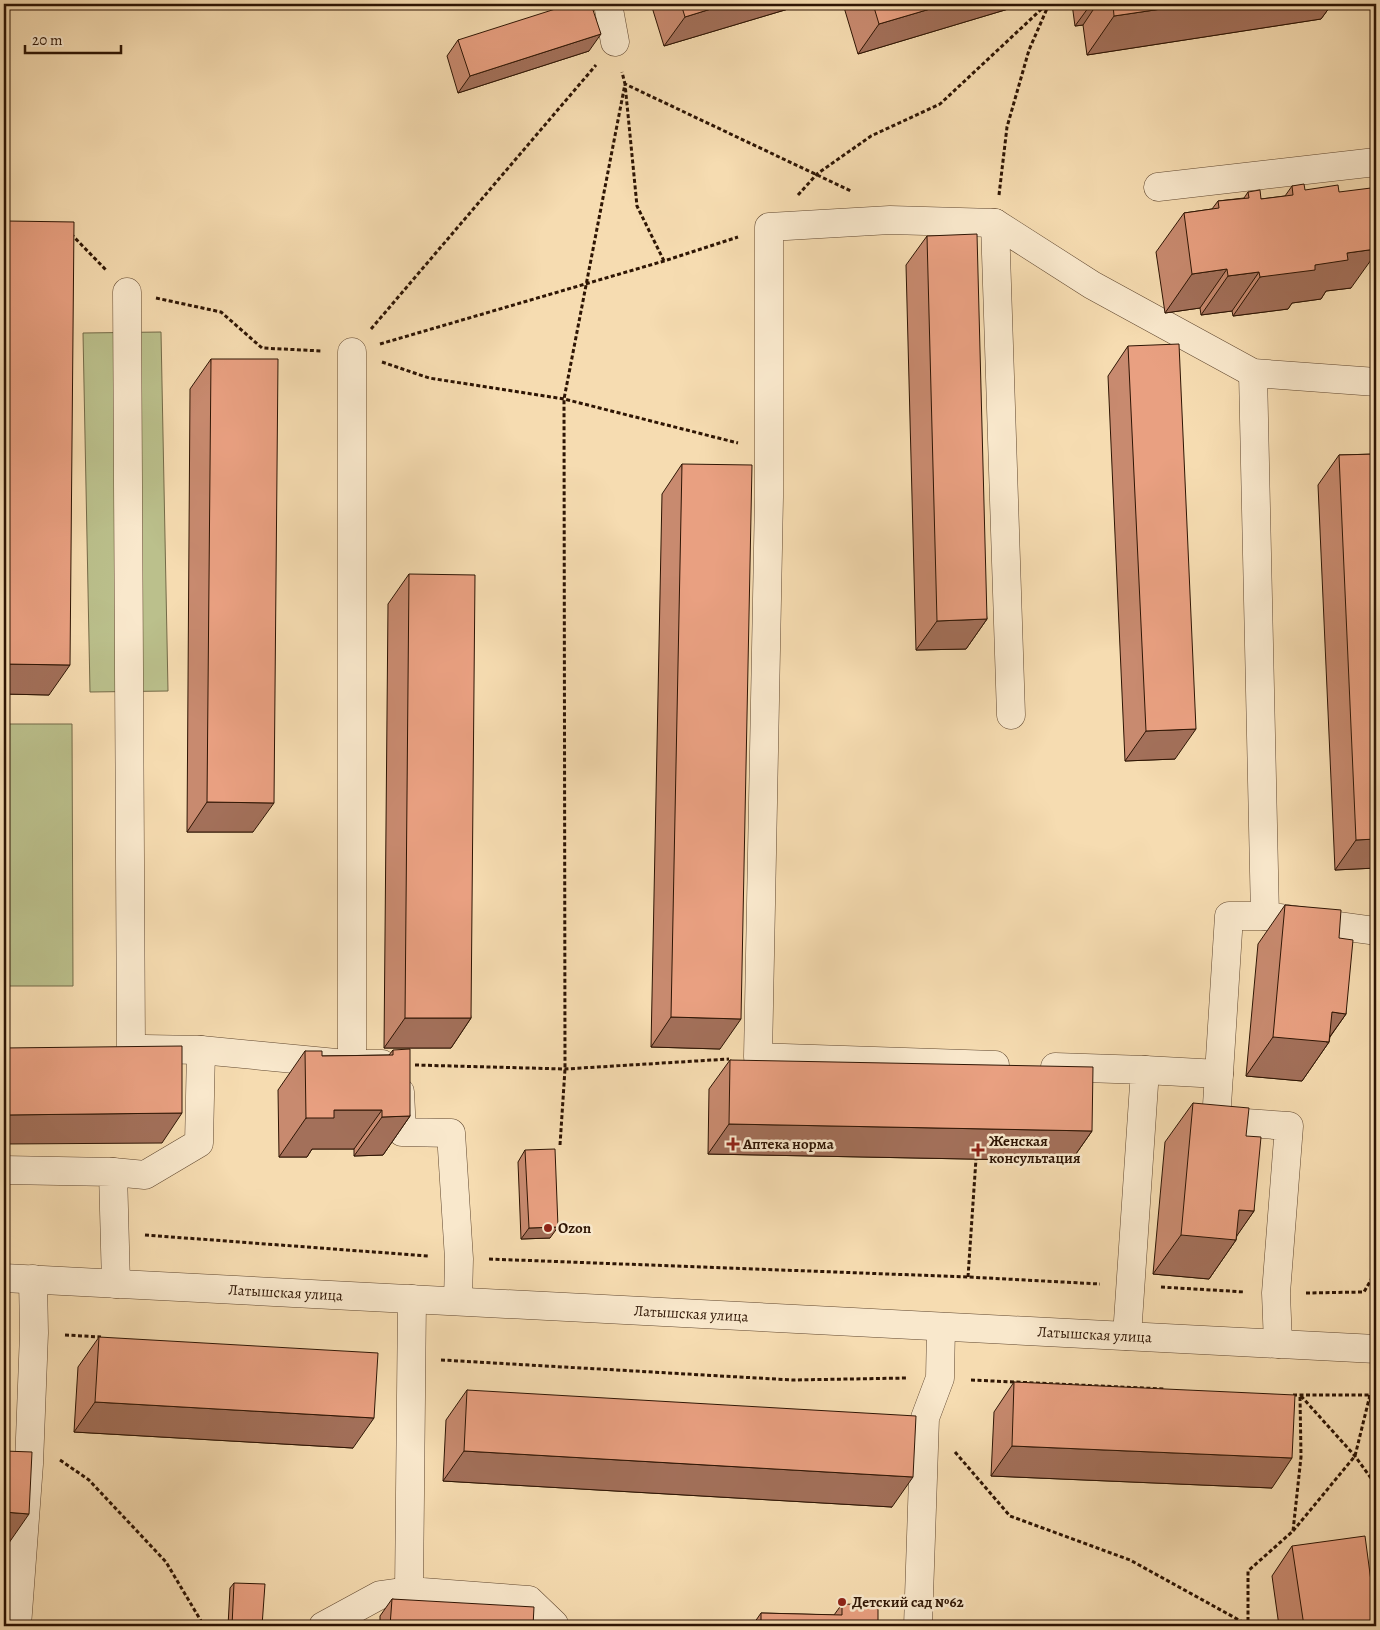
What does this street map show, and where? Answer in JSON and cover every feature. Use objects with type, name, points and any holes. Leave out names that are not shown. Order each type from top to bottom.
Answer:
[{"type":"street","points":[[608,4],[616,42]]},
{"type":"street","points":[[1158,187],[1376,162]]},
{"type":"street","points":[[1219,1074],[758,1057],[768,507],[769,227],[890,220],[995,223],[1092,285],[1253,372],[1376,382]]},
{"type":"street","points":[[995,223],[1011,715]]},
{"type":"street","points":[[127,292],[131,1049]]},
{"type":"street","points":[[352,352],[352,1064]]},
{"type":"street","points":[[1253,372],[1266,916]]},
{"type":"street","points":[[1278,1344],[1276,1293],[1289,1126],[1216,1121],[1229,916],[1266,916],[1376,931]]},
{"type":"street","points":[[102,1049],[200,1050],[352,1064],[400,1064],[402,1132],[452,1133],[459,1259],[458,1302]]},
{"type":"street","points":[[4,1170],[113,1172],[145,1175],[199,1143],[200,1050]]},
{"type":"street","points":[[1127,1336],[1145,1070]]},
{"type":"street","points":[[113,1172],[116,1284]]},
{"type":"street","name":"Латышская улица","points":[[4,1278],[1376,1349]]},
{"type":"street","points":[[19,1626],[30,1440],[34,1333],[32,1280]]},
{"type":"street","points":[[409,1590],[412,1299]]},
{"type":"street","points":[[918,1626],[925,1418],[940,1378],[941,1327]]},
{"type":"street","points":[[323,1626],[380,1595],[409,1590],[529,1600],[554,1626]]},
{"type":"path","points":[[352,352],[664,261],[769,227],[817,174],[871,136],[940,104],[1048,4]]},
{"type":"path","points":[[995,223],[1007,127],[1029,50],[1048,4]]},
{"type":"path","points":[[616,42],[625,84],[637,206],[664,261]]},
{"type":"path","points":[[352,352],[616,42]]},
{"type":"path","points":[[625,84],[852,191]]},
{"type":"path","points":[[560,1145],[566,1069],[564,399],[625,84]]},
{"type":"path","points":[[70,233],[127,292],[221,312],[262,348],[352,352],[429,378],[564,399],[740,444]]},
{"type":"path","points":[[400,1064],[566,1069],[758,1057]]},
{"type":"path","points":[[968,1277],[976,1159]]},
{"type":"path","points":[[115,1232],[459,1259],[968,1277],[1276,1293],[1364,1292],[1376,1271]]},
{"type":"path","points":[[34,1333],[104,1338]]},
{"type":"path","points":[[411,1358],[792,1380],[940,1378],[1174,1390]]},
{"type":"path","points":[[1290,1395],[1370,1395]]},
{"type":"path","points":[[925,1418],[1010,1516],[1130,1560],[1248,1625],[1248,1571],[1293,1531],[1355,1456],[1370,1395]]},
{"type":"path","points":[[1370,1395],[1376,1436]]},
{"type":"path","points":[[1293,1531],[1302,1457],[1300,1396]]},
{"type":"path","points":[[1300,1396],[1355,1456],[1376,1485]]},
{"type":"path","points":[[30,1440],[89,1480],[166,1562],[204,1626]]},
{"type":"green space","points":[[161,332],[168,691],[90,692],[83,333]]},
{"type":"green space","points":[[4,724],[72,724],[73,986],[4,986]]},
{"type":"building","points":[[571,4],[591,4],[601,34],[470,76],[458,40]]},
{"type":"building","points":[[681,4],[727,4],[685,17]]},
{"type":"building","points":[[873,4],[947,4],[879,24]]},
{"type":"building","points":[[1113,4],[1195,4],[1114,16]]},
{"type":"building","points":[[1304,184],[1305,190],[1338,185],[1339,192],[1371,188],[1376,230],[1376,249],[1347,253],[1348,260],[1315,265],[1315,270],[1260,277],[1259,272],[1228,276],[1227,269],[1192,274],[1184,213],[1219,208],[1218,201],[1249,198],[1248,192],[1260,190],[1261,199],[1293,195],[1292,186]]},
{"type":"building","points":[[7,221],[74,222],[70,665],[4,664]]},
{"type":"building","points":[[977,234],[987,619],[937,621],[927,236]]},
{"type":"building","points":[[1179,344],[1196,729],[1146,731],[1128,346]]},
{"type":"building","points":[[211,359],[278,359],[274,803],[207,802]]},
{"type":"building","points":[[1376,454],[1376,839],[1356,840],[1339,455]]},
{"type":"building","points":[[682,464],[752,465],[741,1019],[671,1017]]},
{"type":"building","points":[[409,574],[475,575],[471,1018],[405,1018]]},
{"type":"building","points":[[1285,905],[1341,910],[1339,938],[1353,940],[1346,1014],[1332,1012],[1329,1042],[1273,1037]]},
{"type":"building","points":[[182,1046],[182,1113],[4,1115],[4,1048]]},
{"type":"building","points":[[410,1049],[410,1116],[382,1117],[382,1110],[334,1110],[334,1118],[306,1118],[305,1051],[322,1051],[322,1056],[393,1055],[393,1050]]},
{"type":"building","points":[[730,1060],[1093,1067],[1092,1131],[729,1124]]},
{"type":"building","points":[[1193,1103],[1249,1108],[1246,1136],[1261,1137],[1254,1211],[1239,1210],[1236,1240],[1181,1235]]},
{"type":"building","points":[[555,1149],[558,1227],[529,1228],[525,1150]]},
{"type":"building","points":[[99,1337],[378,1353],[374,1418],[95,1402]]},
{"type":"building","points":[[1014,1382],[1295,1395],[1292,1458],[1012,1446]]},
{"type":"building","points":[[467,1390],[916,1416],[913,1477],[464,1451]]},
{"type":"building","points":[[4,1451],[32,1452],[29,1514],[4,1512]]},
{"type":"building","points":[[1365,1536],[1376,1626],[1304,1626],[1292,1546]]},
{"type":"building","points":[[234,1583],[265,1584],[262,1626],[232,1626]]},
{"type":"building","points":[[392,1599],[534,1607],[533,1626],[390,1626]]},
{"type":"building","points":[[842,1604],[878,1605],[878,1626],[761,1626],[761,1613],[842,1615]]},
{"type":"place","name":"Аптека норма","points":[[733,1144]]},
{"type":"place","name":"Женская консультация","points":[[978,1150]]},
{"type":"place","name":"Ozon","points":[[548,1228]]},
{"type":"place","name":"Детский сад №62","points":[[842,1602]]}]
